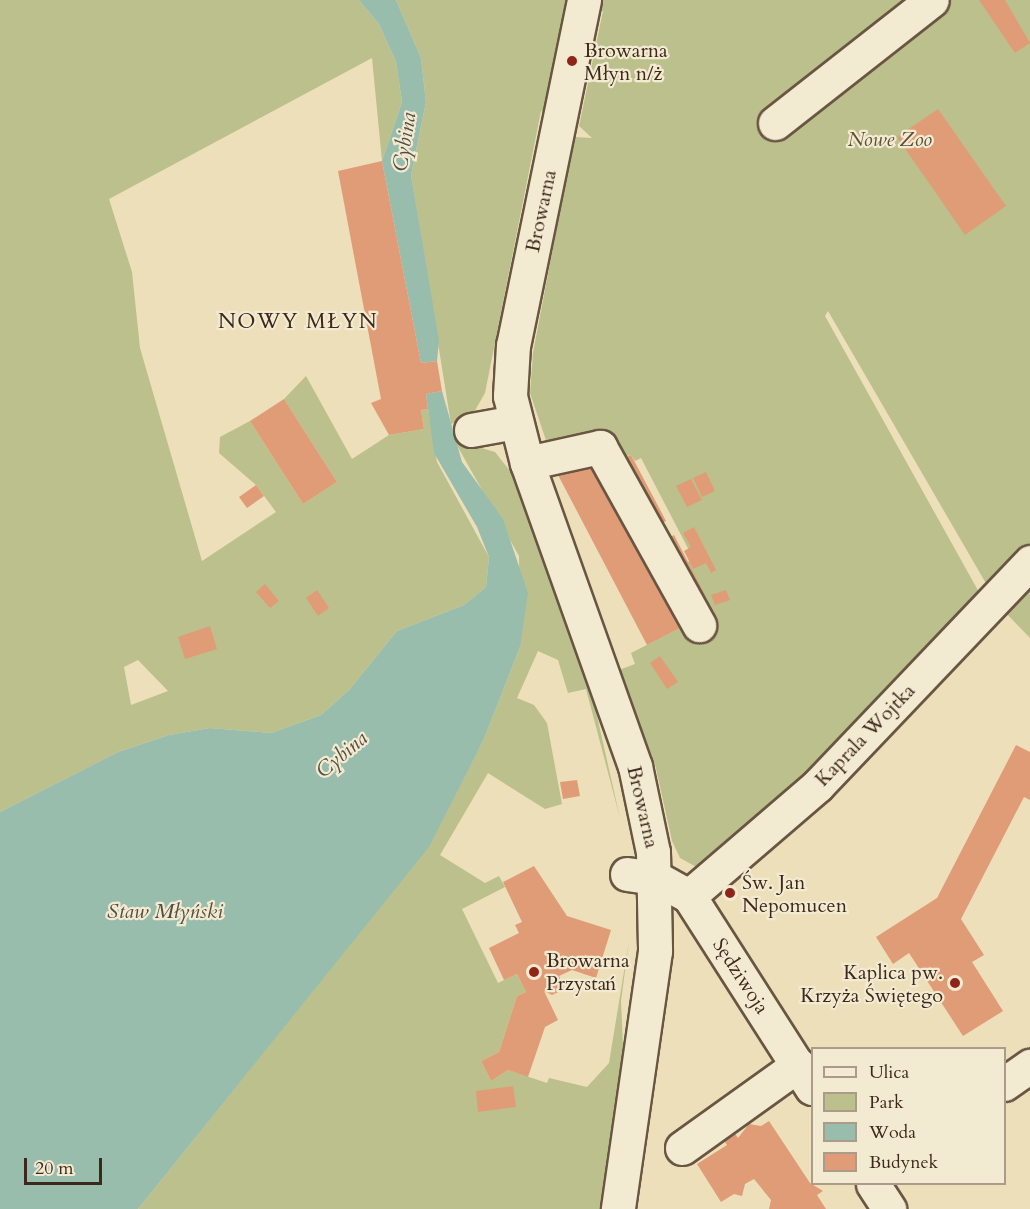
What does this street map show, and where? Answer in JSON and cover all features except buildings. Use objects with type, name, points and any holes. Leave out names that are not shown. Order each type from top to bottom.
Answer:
[{"type":"street","name":"Browarna","points":[[584,0],[513,345],[515,422],[527,463],[635,766],[641,876],[655,951],[618,1209]]},
{"type":"street","points":[[775,123],[932,0]]},
{"type":"street","points":[[471,430],[515,422]]},
{"type":"street","points":[[527,463],[600,447],[699,626]]},
{"type":"street","name":"Kaprala Wojtka","points":[[689,896],[818,785],[1030,562]]},
{"type":"street","name":"Sędziwoja","points":[[641,876],[689,896],[805,1076]]},
{"type":"street","points":[[1006,1083],[1030,1066]]},
{"type":"street","points":[[682,1148],[805,1076]]},
{"type":"street","points":[[874,1185],[890,1209]]},
{"type":"green space","points":[[0,0],[359,0],[379,24],[396,62],[402,102],[382,161],[372,58],[109,199],[132,272],[140,348],[202,561],[276,512],[256,485],[219,453],[220,437],[250,421],[303,504],[337,482],[284,399],[306,376],[352,459],[389,435],[424,429],[421,410],[428,409],[437,462],[489,557],[486,587],[464,605],[397,631],[349,690],[321,715],[271,733],[210,728],[169,735],[118,752],[0,812]],"holes":[[[138,660],[168,691],[131,705],[124,667]]]},
{"type":"green space","points":[[396,0],[572,0],[549,113],[541,111],[485,393],[473,414],[451,424],[411,175],[426,102],[421,58]]},
{"type":"green space","name":"Nowe Zoo","points":[[597,0],[1030,0],[1030,552],[991,592],[828,311],[825,316],[980,594],[802,788],[700,869],[680,858],[672,841],[655,764],[619,670],[635,664],[631,653],[682,627],[688,562],[693,558],[641,458],[635,461],[631,455],[557,473],[530,393],[533,353],[574,137],[592,138],[579,126],[603,11],[595,9]]},
{"type":"green space","points":[[454,440],[495,452],[522,486],[592,694],[620,818],[586,689],[568,693],[558,660],[538,651],[517,698],[534,705],[547,723],[562,804],[545,809],[488,773],[440,855],[485,883],[499,876],[505,887],[462,909],[498,983],[517,974],[526,992],[517,996],[499,1052],[481,1061],[491,1081],[508,1070],[547,1083],[549,1078],[587,1087],[609,1063],[629,941],[621,1001],[624,1068],[605,1209],[138,1209],[428,847],[484,739],[520,647],[519,556]]},
{"type":"green space","points":[[1030,572],[1030,638],[1002,609]]},
{"type":"water","name":"Cybina","points":[[359,0],[396,0],[421,58],[426,102],[411,175],[439,341],[437,361],[421,363],[382,161],[402,102],[396,62],[379,24]]},
{"type":"water","name":"Staw Młyński","points":[[442,391],[462,462],[503,519],[528,593],[520,647],[484,739],[429,847],[138,1209],[0,1209],[0,812],[118,752],[169,735],[210,728],[271,733],[321,715],[349,690],[397,631],[464,605],[486,587],[489,557],[477,527],[434,453],[426,394]]},
{"type":"place","name":"Browarna Młyn n/ż","points":[[572,61]]},
{"type":"place","name":"Św. Jan Nepomucen","points":[[730,893]]},
{"type":"place","name":"Browarna Przystań","points":[[534,972]]},
{"type":"place","name":"Kaplica pw. Krzyża Świętego","points":[[955,983]]},
{"type":"district","name":"NOWY MŁYN","points":[[298,322]]}]
